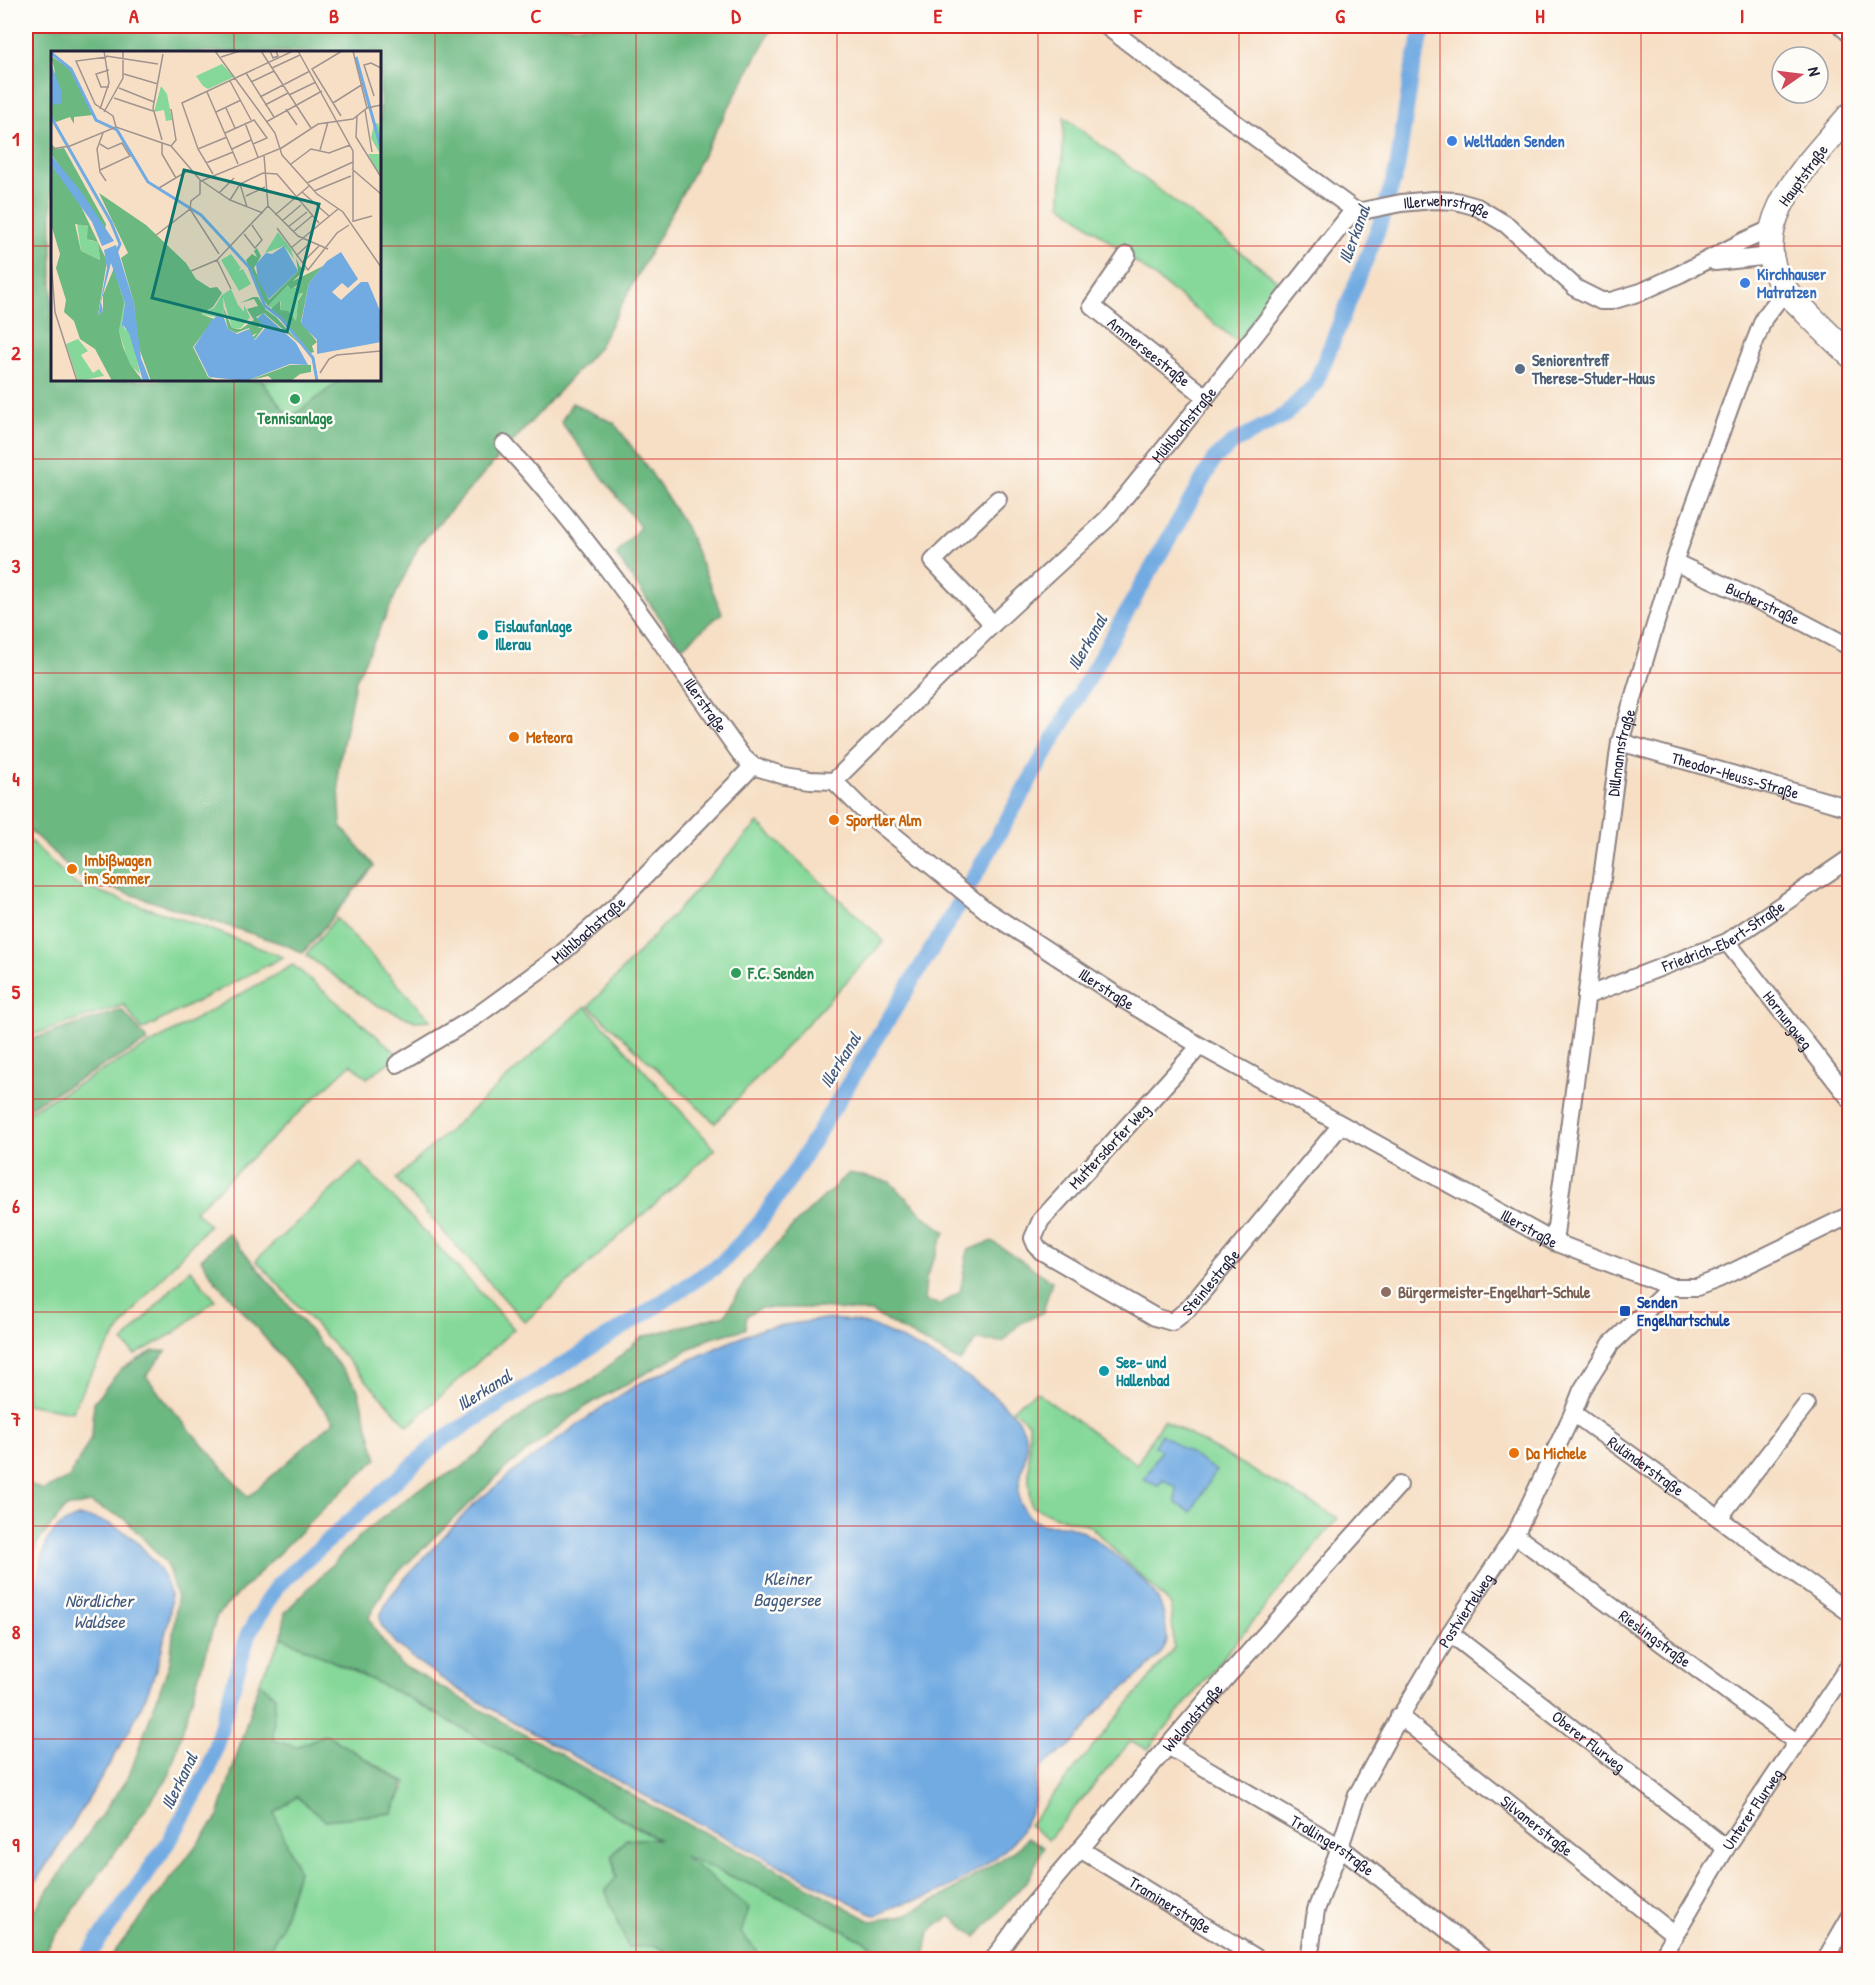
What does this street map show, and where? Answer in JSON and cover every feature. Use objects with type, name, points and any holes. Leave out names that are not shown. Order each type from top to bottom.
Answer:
[{"type":"main road","name":"Hauptstraße","points":[[1850,115],[1787,194],[1778,207],[1771,229],[1771,256],[1785,291],[1850,355]]},
{"type":"street","points":[[1106,26],[1129,34],[1361,210]]},
{"type":"street","points":[[1841,26],[1850,34]]},
{"type":"street","name":"Illerwehrstraße","points":[[1361,210],[1433,200],[1456,201],[1477,207],[1507,225],[1577,289],[1601,301],[1625,298],[1702,264],[1744,240],[1771,229]]},
{"type":"street","name":"Mühlbachstraße","points":[[834,781],[993,624],[1107,519],[1348,217],[1361,210]]},
{"type":"street","name":"Ammerseestraße","points":[[1127,255],[1092,306],[1206,397]]},
{"type":"street","name":"Illerwehrstraße","points":[[1702,264],[1771,256]]},
{"type":"street","name":"Dillmannstraße","points":[[1554,1242],[1620,742],[1674,562],[1764,318],[1785,291]]},
{"type":"street","name":"Illerstraße","points":[[504,444],[537,479],[636,606],[742,756],[753,766]]},
{"type":"street","points":[[993,624],[933,561],[998,499]]},
{"type":"street","name":"Bucherstraße","points":[[1674,562],[1791,616],[1850,647]]},
{"type":"street","name":"Theodor-Heuss-Straße","points":[[1620,742],[1850,808]]},
{"type":"street","points":[[753,766],[785,776],[834,781]]},
{"type":"street","name":"Mühlbachstraße","points":[[397,1064],[475,1017],[555,959],[617,905],[753,766]]},
{"type":"street","name":"Illerstraße","points":[[834,781],[863,810],[987,911],[1116,995],[1200,1046],[1554,1242],[1671,1287],[1697,1287],[1850,1215]]},
{"type":"street","name":"Friedrich-Ebert-Straße","points":[[1586,996],[1728,942],[1850,858]]},
{"type":"street","name":"Hornungweg","points":[[1728,942],[1850,1099]]},
{"type":"street","name":"Muttersdorfer Weg","points":[[1041,1251],[1034,1238],[1041,1220],[1200,1046]]},
{"type":"street","name":"Steinlestraße","points":[[1041,1251],[1155,1317],[1172,1322],[1188,1309],[1341,1125]]},
{"type":"street","name":"Postviertelweg","points":[[1309,1959],[1316,1910],[1357,1795],[1399,1716],[1450,1633],[1515,1535],[1582,1390],[1611,1344],[1671,1287]]},
{"type":"street","points":[[1719,1518],[1806,1405]]},
{"type":"street","name":"Ruländerstraße","points":[[1573,1413],[1850,1613]]},
{"type":"street","name":"Wielandstraße","points":[[1001,1957],[1031,1907],[1258,1641],[1399,1485]]},
{"type":"street","name":"Rieslingstraße","points":[[1515,1535],[1796,1742]]},
{"type":"street","name":"Oberer Flurweg","points":[[1450,1633],[1726,1848]]},
{"type":"street","name":"Unterer Flurweg","points":[[1660,1959],[1726,1848],[1850,1664]]},
{"type":"street","name":"Silvanerstraße","points":[[1399,1716],[1675,1935]]},
{"type":"street","name":"Trollingerstraße","points":[[1168,1746],[1340,1847],[1486,1959]]},
{"type":"street","name":"Traminerstraße","points":[[1080,1849],[1260,1959]]},
{"type":"street","points":[[1826,1959],[1850,1917]]},
{"type":"green space","points":[[26,26],[773,26],[598,348],[419,545],[355,682],[338,769],[341,826],[374,866],[303,953],[286,945],[81,878],[26,827]]},
{"type":"green space","points":[[1064,117],[1282,284],[1238,342],[1061,204]]},
{"type":"green space","name":"Tennisanlage","points":[[262,381],[340,381],[290,419]]},
{"type":"green space","points":[[572,403],[614,423],[649,470],[686,527],[722,613],[681,648],[616,555],[640,527],[561,422]]},
{"type":"green space","name":"F.C. Senden","points":[[758,823],[884,941],[715,1123],[589,1006]]},
{"type":"green space","points":[[26,837],[75,884],[202,926],[283,957],[142,1030],[124,1005],[26,1037]]},
{"type":"green space","points":[[336,918],[431,1020],[415,1021],[372,1003],[306,955]]},
{"type":"green space","points":[[293,965],[399,1055],[367,1078],[351,1064],[195,1211],[209,1225],[146,1296],[116,1334],[91,1374],[73,1412],[26,1404],[26,1113]]},
{"type":"green space","points":[[586,1006],[715,1149],[525,1322],[396,1179]]},
{"type":"green space","points":[[122,1010],[148,1041],[26,1109],[26,1041]]},
{"type":"green space","points":[[361,1163],[514,1329],[408,1426],[256,1260]]},
{"type":"green space","points":[[849,1173],[890,1182],[923,1215],[945,1232],[926,1278],[924,1301],[940,1304],[960,1292],[968,1250],[992,1241],[1052,1281],[1043,1312],[1018,1325],[1003,1342],[976,1340],[960,1362],[871,1312],[819,1308],[761,1308],[747,1315],[745,1329],[708,1339],[588,1405],[508,1466],[389,1581],[369,1617],[375,1630],[400,1664],[646,1803],[772,1867],[871,1921],[904,1916],[945,1895],[1016,1850],[1027,1838],[1044,1847],[1029,1878],[976,1937],[950,1916],[929,1932],[925,1953],[933,1959],[898,1959],[779,1897],[684,1856],[749,1908],[741,1933],[764,1959],[677,1959],[657,1946],[628,1947],[605,1890],[617,1877],[612,1856],[626,1839],[658,1839],[405,1696],[282,1637],[285,1612],[364,1532],[419,1489],[461,1468],[533,1406],[591,1381],[642,1337],[725,1315],[747,1278],[794,1225]]},
{"type":"green space","points":[[228,1233],[357,1387],[377,1459],[322,1510],[217,1615],[169,1776],[39,1959],[26,1959],[26,1922],[129,1776],[170,1662],[177,1599],[167,1564],[124,1518],[90,1503],[65,1508],[36,1545],[26,1591],[26,1482],[43,1490],[69,1478],[92,1436],[94,1402],[121,1369],[153,1351],[166,1351],[146,1376],[248,1497],[334,1421],[216,1282],[201,1259]]},
{"type":"green space","points":[[190,1269],[215,1300],[174,1333],[135,1355],[123,1342]]},
{"type":"green space","points":[[1036,1392],[1137,1464],[1163,1420],[1338,1518],[1148,1749],[1130,1742],[1048,1840],[1029,1825],[1174,1648],[1171,1605],[1090,1526],[1054,1516],[1031,1506],[1029,1423],[1012,1409]]},
{"type":"green space","points":[[282,1637],[405,1696],[659,1840],[626,1839],[612,1856],[628,1947],[656,1946],[677,1959],[264,1959],[281,1928],[298,1871],[273,1813],[297,1797],[325,1820],[392,1813],[407,1783],[326,1735],[296,1747],[272,1740],[275,1696],[259,1682]]},
{"type":"green space","points":[[259,1682],[275,1696],[273,1740],[296,1747],[326,1734],[404,1783],[392,1813],[325,1820],[297,1797],[274,1813],[298,1870],[281,1928],[264,1959],[109,1959],[218,1817]]},
{"type":"green space","points":[[680,1854],[779,1897],[898,1959],[764,1959],[740,1933]]},
{"type":"water","name":"Kleiner Baggersee","points":[[826,1319],[865,1324],[894,1336],[961,1373],[1002,1404],[1017,1419],[1025,1434],[1025,1455],[1019,1487],[1022,1507],[1034,1521],[1044,1525],[1062,1525],[1079,1530],[1132,1569],[1159,1601],[1167,1638],[1159,1656],[1097,1712],[1074,1742],[1041,1769],[1037,1776],[1034,1801],[1022,1829],[1004,1851],[971,1875],[946,1888],[875,1915],[636,1791],[456,1688],[415,1660],[396,1643],[381,1625],[380,1616],[389,1598],[406,1577],[474,1504],[517,1469],[602,1407],[638,1384],[764,1328]]},
{"type":"water","points":[[1161,1434],[1216,1471],[1191,1512],[1176,1503],[1176,1487],[1163,1480],[1158,1486],[1144,1480],[1161,1450],[1154,1446]]},
{"type":"water","name":"Nördlicher Waldsee","points":[[78,1517],[106,1522],[123,1531],[139,1544],[157,1565],[166,1582],[170,1594],[170,1610],[155,1674],[121,1746],[26,1896],[26,1620],[47,1540],[61,1526]]},
{"type":"waterway","name":"Illerkanal","points":[[85,1960],[169,1842],[209,1769],[248,1634],[277,1586],[440,1441],[638,1318],[720,1264],[757,1226],[786,1185],[949,921],[1215,458],[1236,441],[1285,415],[1315,385],[1379,227],[1397,169],[1412,71],[1424,26]]},
{"type":"place","name":"Weltladen Senden","points":[[1452,141]]},
{"type":"place","name":"Kirchhauser Matratzen","points":[[1745,283]]},
{"type":"place","name":"Seniorentreff Therese-Studer-Haus","points":[[1520,369]]},
{"type":"place","name":"Tennisanlage","points":[[295,399]]},
{"type":"place","name":"Eislaufanlage Illerau","points":[[483,635]]},
{"type":"place","name":"Meteora","points":[[514,737]]},
{"type":"place","name":"Sportler Alm","points":[[834,820]]},
{"type":"place","name":"Imbißwagen im Sommer","points":[[72,869]]},
{"type":"place","name":"F.C. Senden","points":[[736,973]]},
{"type":"place","name":"Bürgermeister-Engelhart-Schule","points":[[1386,1292]]},
{"type":"place","name":"Senden Engelhartschule","points":[[1625,1311]]},
{"type":"place","name":"See- und Hallenbad","points":[[1104,1371]]},
{"type":"place","name":"Da Michele","points":[[1514,1453]]}]
